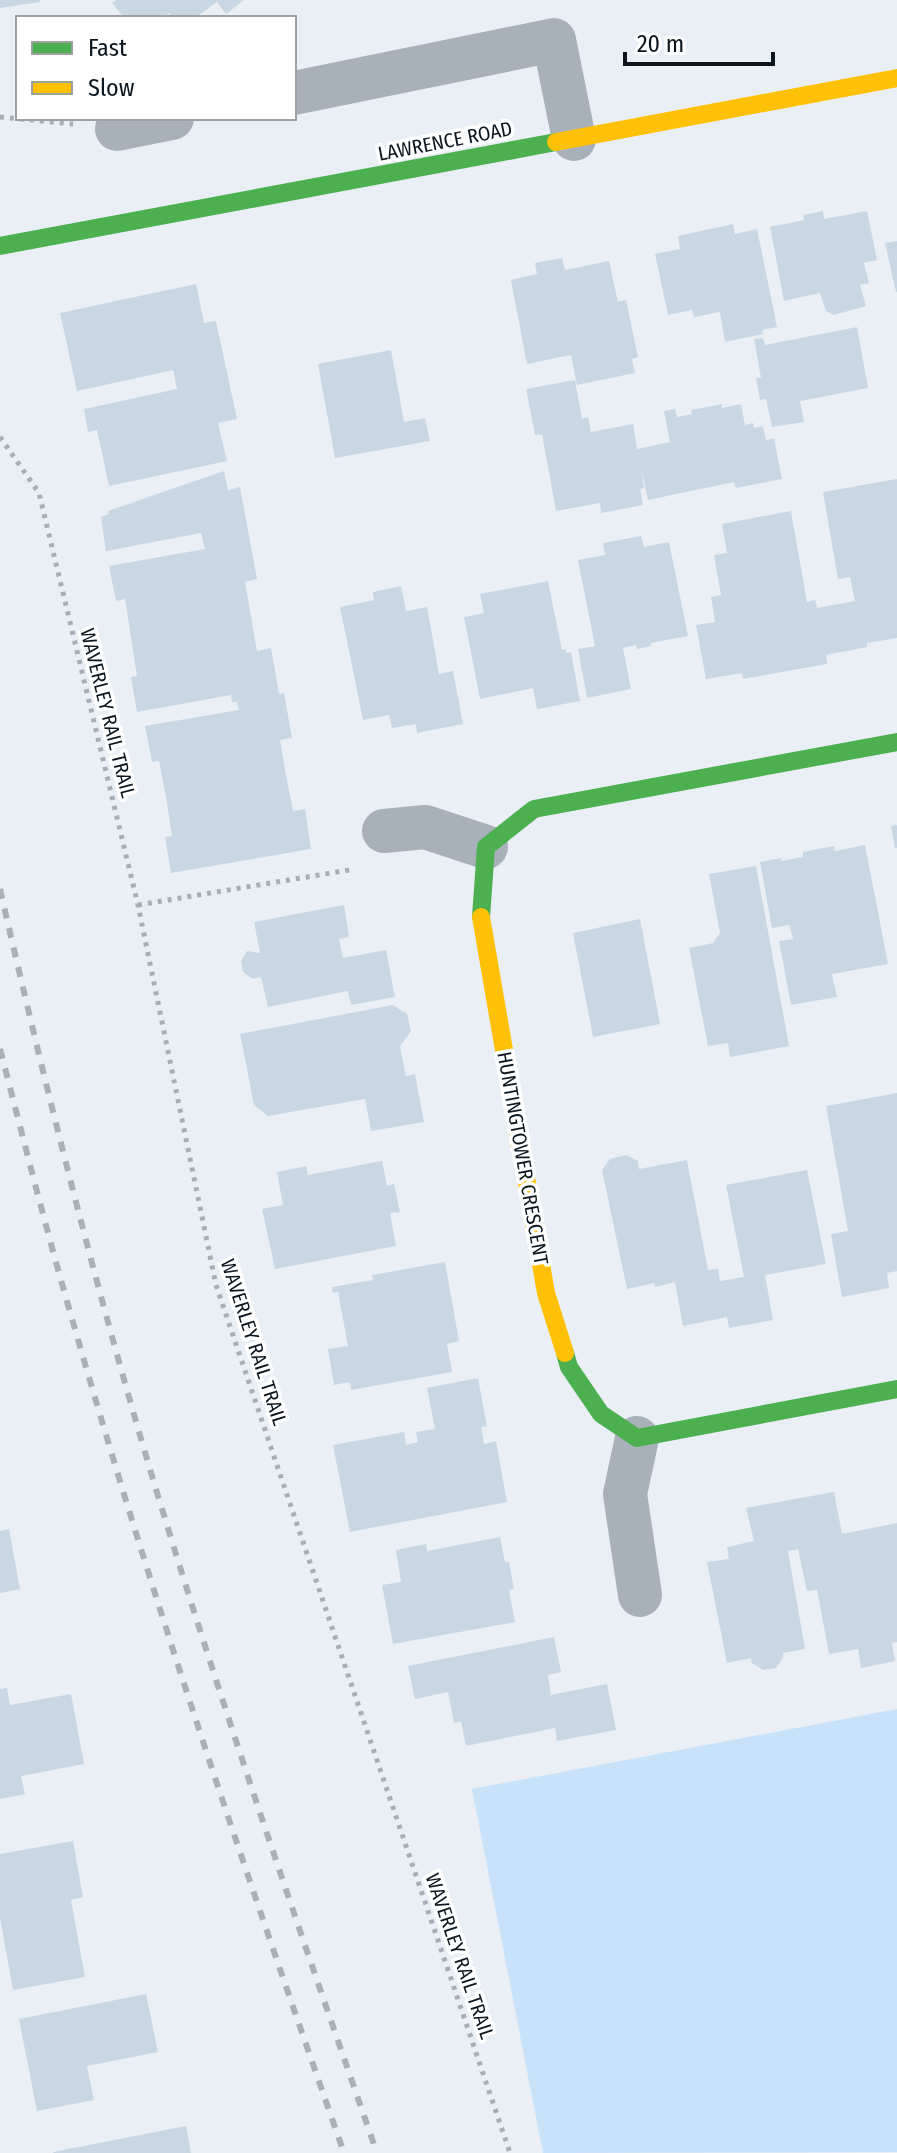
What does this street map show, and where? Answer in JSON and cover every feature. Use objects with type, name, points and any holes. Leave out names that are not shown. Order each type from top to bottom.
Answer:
[{"type":"street","points":[[296,93],[554,40],[574,139]]},
{"type":"street","name":"LAWRENCE ROAD","points":[[0,246],[897,78]]},
{"type":"street","points":[[117,129],[162,120]]},
{"type":"street","points":[[375,849],[425,827],[486,847],[534,809],[897,742]]},
{"type":"street","name":"HUNTINGTOWER CRESCENT","points":[[486,847],[481,922],[546,1293],[569,1367],[601,1414],[637,1438]]},
{"type":"street","points":[[640,1595],[625,1494],[637,1438],[897,1389]]},
{"type":"path","points":[[29,120],[117,129]]},
{"type":"path","name":"WAVERLEY RAIL TRAIL","points":[[0,437],[39,493],[138,905],[216,1285],[510,2153]]},
{"type":"path","points":[[138,905],[375,849]]},
{"type":"shaded area","points":[[897,1709],[897,2152],[543,2153],[472,1789]]},
{"type":"building","points":[[0,0],[40,0],[40,2],[0,8]]},
{"type":"building","points":[[116,0],[244,0],[226,14],[217,2],[198,16],[171,16],[169,13],[165,16],[122,16],[112,3]]},
{"type":"building","points":[[823,211],[824,219],[867,211],[877,260],[864,263],[869,283],[860,285],[866,306],[834,315],[826,311],[820,293],[784,301],[770,227],[804,220],[803,215]]},
{"type":"building","points":[[733,224],[735,234],[757,229],[777,327],[762,330],[763,334],[725,342],[720,312],[694,317],[692,310],[668,315],[655,254],[680,249],[678,236]]},
{"type":"building","points":[[897,241],[897,292],[896,292],[885,243]]},
{"type":"building","points":[[562,258],[565,270],[609,261],[618,302],[626,300],[638,357],[632,359],[635,373],[577,385],[571,355],[527,364],[511,280],[537,274],[535,263]]},
{"type":"building","points":[[196,284],[204,323],[216,321],[237,419],[218,423],[227,461],[109,486],[97,430],[88,432],[84,409],[177,389],[173,370],[77,391],[60,313]]},
{"type":"building","points":[[857,327],[868,388],[800,401],[804,422],[772,427],[766,399],[760,400],[756,378],[761,378],[754,339],[763,338],[765,345]]},
{"type":"building","points":[[391,350],[404,422],[425,418],[430,441],[335,458],[318,364]]},
{"type":"building","points":[[575,380],[582,419],[588,417],[591,432],[633,424],[637,449],[670,442],[664,411],[675,409],[677,417],[692,414],[691,410],[741,404],[745,425],[753,423],[754,428],[763,426],[766,440],[774,438],[782,479],[736,488],[734,482],[648,500],[641,467],[643,505],[601,513],[600,503],[556,511],[542,434],[535,435],[526,389]]},
{"type":"building","points":[[224,471],[228,490],[240,487],[257,579],[245,582],[257,651],[271,648],[279,694],[284,693],[292,738],[280,740],[286,775],[293,811],[305,809],[311,849],[171,873],[165,837],[172,836],[166,797],[159,761],[152,762],[145,726],[239,710],[237,702],[232,702],[231,695],[137,712],[131,677],[137,676],[125,599],[116,601],[109,566],[205,549],[201,533],[106,551],[101,517],[109,514],[108,511]]},
{"type":"building","points":[[897,479],[897,638],[826,655],[827,664],[743,679],[742,673],[706,679],[696,625],[715,622],[711,597],[721,595],[714,555],[727,553],[722,524],[791,511],[807,602],[815,600],[817,608],[855,601],[850,577],[838,579],[823,492]]},
{"type":"building","points":[[641,536],[644,547],[669,542],[688,636],[637,649],[636,645],[623,648],[631,689],[587,698],[578,649],[595,646],[578,560],[605,555],[603,543]]},
{"type":"building","points":[[548,581],[562,650],[571,652],[580,701],[537,709],[533,688],[480,699],[464,617],[484,613],[480,594]]},
{"type":"building","points":[[401,586],[406,611],[427,607],[439,674],[453,671],[463,724],[417,733],[416,724],[392,728],[389,715],[363,720],[340,607],[374,600],[373,592]]},
{"type":"building","points":[[897,825],[897,848],[895,848],[891,826]]},
{"type":"building","points":[[865,845],[888,964],[832,974],[837,997],[791,1005],[779,941],[793,939],[789,925],[772,928],[760,862],[803,857],[803,852],[834,846],[835,851]]},
{"type":"building","points":[[756,866],[789,1046],[730,1057],[728,1043],[708,1046],[689,948],[713,943],[720,933],[709,874]]},
{"type":"building","points":[[344,905],[349,937],[339,939],[343,958],[386,950],[395,997],[351,1005],[348,991],[268,1007],[261,977],[253,979],[243,972],[241,961],[247,951],[260,953],[254,922]]},
{"type":"building","points":[[640,919],[660,1024],[593,1037],[573,933]]},
{"type":"building","points":[[393,1005],[407,1014],[411,1031],[400,1046],[406,1076],[415,1074],[424,1122],[371,1131],[365,1099],[268,1116],[254,1105],[240,1034]]},
{"type":"building","points":[[897,1093],[897,1271],[887,1273],[889,1288],[842,1297],[831,1234],[848,1231],[826,1106]]},
{"type":"building","points":[[626,1155],[638,1161],[639,1169],[687,1160],[708,1270],[718,1269],[720,1281],[744,1277],[726,1185],[807,1170],[826,1264],[765,1275],[773,1320],[729,1328],[727,1317],[683,1326],[675,1282],[627,1289],[602,1170],[610,1159]]},
{"type":"building","points":[[382,1161],[387,1186],[394,1184],[400,1212],[390,1213],[396,1246],[275,1269],[262,1209],[283,1205],[277,1172],[306,1166],[308,1175]]},
{"type":"building","points":[[445,1262],[459,1341],[447,1344],[452,1372],[351,1390],[350,1382],[334,1385],[328,1349],[348,1346],[338,1292],[333,1293],[332,1287],[373,1280],[372,1275]]},
{"type":"building","points":[[478,1378],[487,1426],[481,1427],[484,1444],[496,1441],[507,1502],[350,1532],[333,1445],[404,1432],[406,1445],[418,1442],[416,1432],[435,1429],[427,1388]]},
{"type":"building","points":[[834,1492],[842,1534],[897,1523],[897,1642],[892,1643],[895,1661],[861,1668],[858,1649],[829,1654],[817,1590],[807,1591],[798,1549],[788,1551],[805,1649],[783,1653],[776,1668],[763,1670],[752,1663],[751,1658],[727,1663],[707,1562],[729,1559],[727,1547],[754,1541],[746,1508]]},
{"type":"building","points":[[9,1529],[20,1589],[0,1593],[0,1531]]},
{"type":"building","points":[[500,1537],[514,1589],[509,1590],[515,1622],[393,1644],[382,1585],[401,1582],[396,1550],[426,1544],[427,1551]]},
{"type":"building","points":[[554,1637],[561,1672],[548,1675],[551,1695],[607,1684],[616,1730],[557,1741],[555,1728],[466,1746],[461,1722],[454,1723],[448,1692],[415,1699],[408,1666]]},
{"type":"building","points":[[7,1688],[10,1705],[71,1694],[84,1764],[21,1776],[25,1794],[0,1799],[0,1689]]},
{"type":"building","points":[[73,1841],[83,1897],[71,1900],[85,1977],[13,1990],[0,1918],[0,1854]]},
{"type":"building","points":[[146,1994],[158,2052],[87,2066],[94,2100],[37,2111],[19,2019]]},
{"type":"building","points":[[186,2126],[191,2153],[53,2152]]},
{"type":"railway","points":[[0,889],[73,1189],[155,1486],[235,1737],[377,2153]]},
{"type":"railway","points":[[0,1049],[67,1300],[139,1542],[239,1848],[344,2153]]},
{"type":"traffic: fast","points":[[0,246],[556,142]]},
{"type":"traffic: fast","points":[[481,917],[486,847],[534,809],[897,742]]},
{"type":"traffic: fast","points":[[565,1353],[569,1367],[601,1414],[637,1438],[897,1389]]},
{"type":"traffic: slow","points":[[556,142],[897,78]]},
{"type":"traffic: slow","points":[[481,917],[546,1293],[565,1353]]}]
